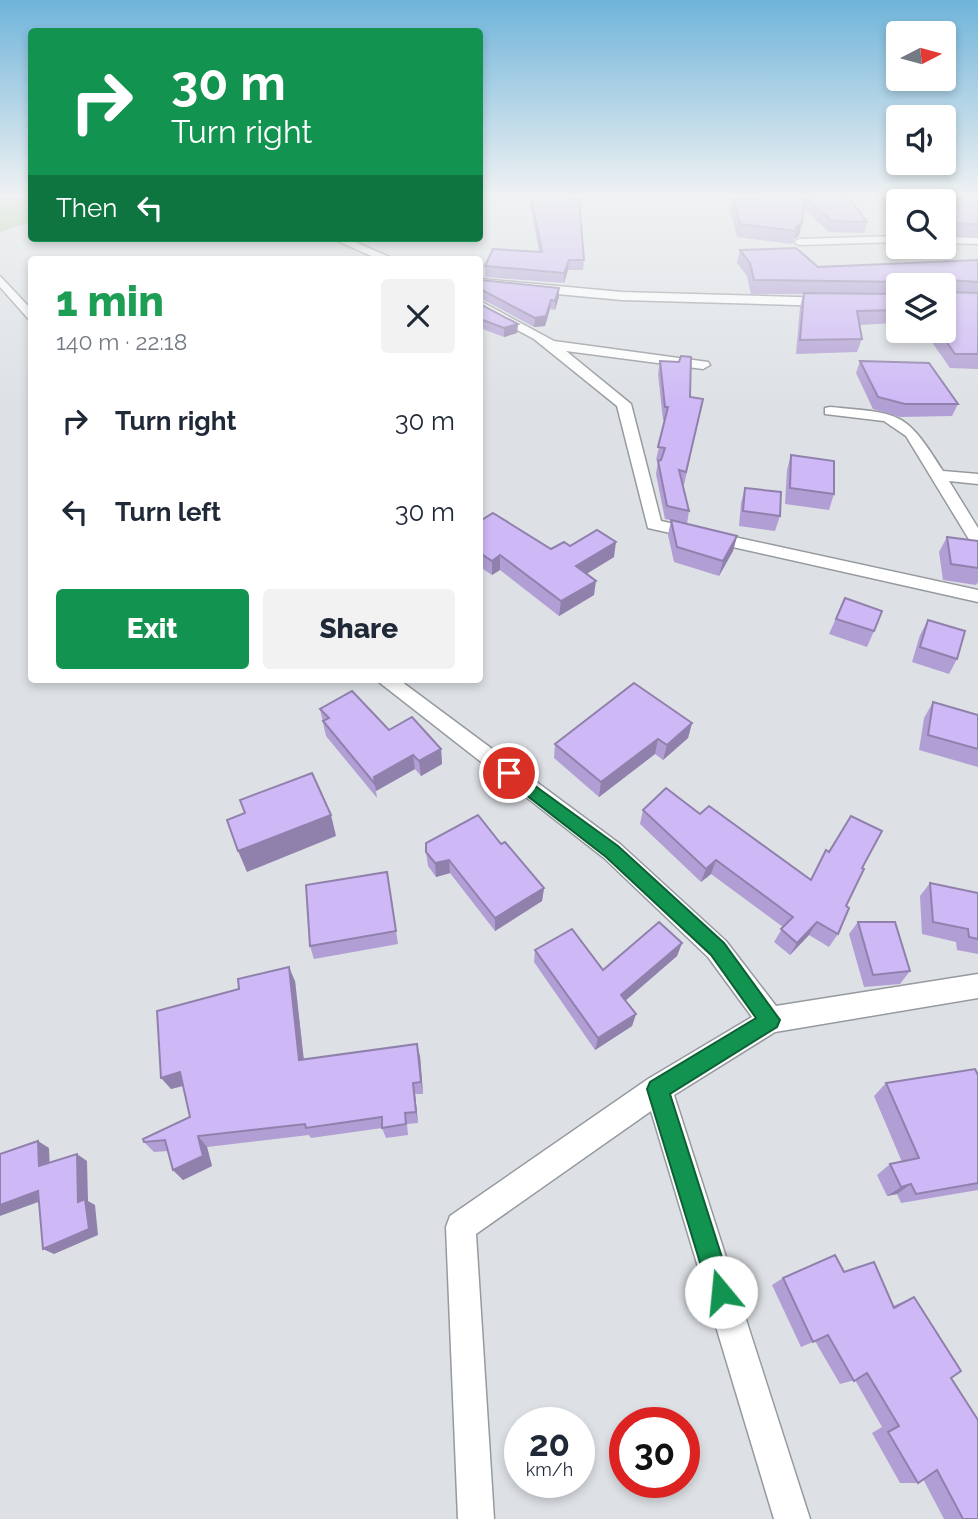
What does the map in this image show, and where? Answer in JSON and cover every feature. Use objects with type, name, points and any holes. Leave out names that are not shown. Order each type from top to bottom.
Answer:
[{"type":"street","points":[[0,279],[28,314]]},
{"type":"street","points":[[483,282],[622,296],[845,301]]},
{"type":"street","points":[[483,307],[549,344],[624,404],[654,524],[978,596]]},
{"type":"street","points":[[549,344],[703,365]]},
{"type":"street","points":[[830,411],[897,421],[912,433],[978,541]]},
{"type":"street","points":[[938,475],[978,479]]},
{"type":"street","points":[[390,683],[612,851],[717,949],[770,1020]]},
{"type":"street","points":[[476,1519],[461,1227],[658,1089],[770,1020],[978,986]]},
{"type":"street","points":[[658,1089],[792,1519]]},
{"type":"building","points":[[486,264],[568,264],[564,273],[485,266]]},
{"type":"building","points":[[750,264],[814,264],[818,267],[978,264],[978,282],[956,281],[956,273],[886,273],[886,282],[754,280]]},
{"type":"building","points":[[483,280],[559,288],[555,301],[551,300],[546,316],[535,318],[483,291]]},
{"type":"building","points":[[956,292],[978,293],[978,354],[955,354],[947,343],[956,343]]},
{"type":"building","points":[[804,293],[886,294],[886,310],[857,311],[862,339],[800,340]]},
{"type":"building","points":[[483,306],[518,324],[504,328],[483,320]]},
{"type":"building","points":[[681,356],[691,357],[690,397],[703,399],[686,472],[679,470],[689,511],[667,506],[658,461],[661,460],[665,448],[658,447],[668,407],[665,407],[660,361],[679,362]]},
{"type":"building","points":[[860,361],[929,363],[958,404],[905,404],[878,397]]},
{"type":"building","points":[[791,455],[834,461],[834,494],[790,488]]},
{"type":"building","points":[[745,488],[781,492],[780,516],[743,511]]},
{"type":"building","points":[[493,513],[551,549],[564,542],[570,546],[597,530],[616,542],[576,566],[596,581],[561,601],[500,555],[492,561],[483,555],[483,519]]},
{"type":"building","points":[[671,520],[737,536],[723,561],[677,547]]},
{"type":"building","points":[[947,537],[978,541],[978,568],[951,564]]},
{"type":"building","points":[[845,598],[882,611],[874,631],[836,619]]},
{"type":"building","points":[[928,620],[965,631],[957,659],[920,647]]},
{"type":"building","points":[[634,683],[692,723],[667,745],[658,739],[601,782],[555,744]]},
{"type":"building","points":[[352,691],[389,730],[412,717],[441,749],[419,761],[413,755],[374,777],[375,784],[323,721],[329,718],[320,709]]},
{"type":"building","points":[[933,702],[978,715],[978,749],[928,735]]},
{"type":"building","points":[[312,773],[331,815],[238,851],[227,820],[245,813],[240,800]]},
{"type":"building","points":[[666,788],[700,814],[709,806],[811,880],[826,850],[829,852],[851,816],[882,831],[862,868],[864,869],[846,906],[849,908],[838,934],[817,922],[797,943],[781,929],[793,917],[716,860],[706,869],[643,810]]},
{"type":"building","points":[[478,815],[501,844],[505,842],[544,888],[495,918],[449,860],[435,863],[426,852],[426,843]]},
{"type":"building","points":[[387,872],[396,931],[310,946],[306,885]]},
{"type":"building","points":[[930,883],[978,893],[978,939],[969,937],[968,929],[933,922]]},
{"type":"building","points":[[659,922],[682,943],[621,995],[636,1014],[598,1038],[535,950],[572,929],[603,970]]},
{"type":"building","points":[[858,922],[895,922],[910,971],[873,975]]},
{"type":"building","points":[[289,967],[299,1060],[417,1044],[421,1082],[413,1083],[416,1112],[405,1113],[406,1124],[382,1128],[382,1117],[306,1128],[305,1124],[198,1136],[203,1156],[173,1170],[165,1140],[144,1142],[143,1139],[190,1117],[180,1072],[161,1078],[157,1011],[239,989],[238,979]]},
{"type":"building","points":[[975,1069],[978,1075],[978,1183],[916,1194],[911,1184],[901,1187],[890,1164],[919,1158],[886,1083]]},
{"type":"building","points":[[38,1141],[39,1166],[77,1154],[78,1202],[85,1199],[89,1229],[43,1249],[38,1191],[0,1205],[0,1154]]},
{"type":"building","points":[[835,1255],[844,1272],[874,1262],[894,1308],[914,1297],[961,1371],[951,1378],[978,1420],[978,1519],[963,1519],[937,1470],[918,1483],[888,1432],[899,1426],[867,1373],[854,1381],[828,1335],[813,1342],[783,1278]]},
{"type":"route","points":[[509,773],[612,851],[717,949],[770,1020],[658,1089],[721,1292]]}]
